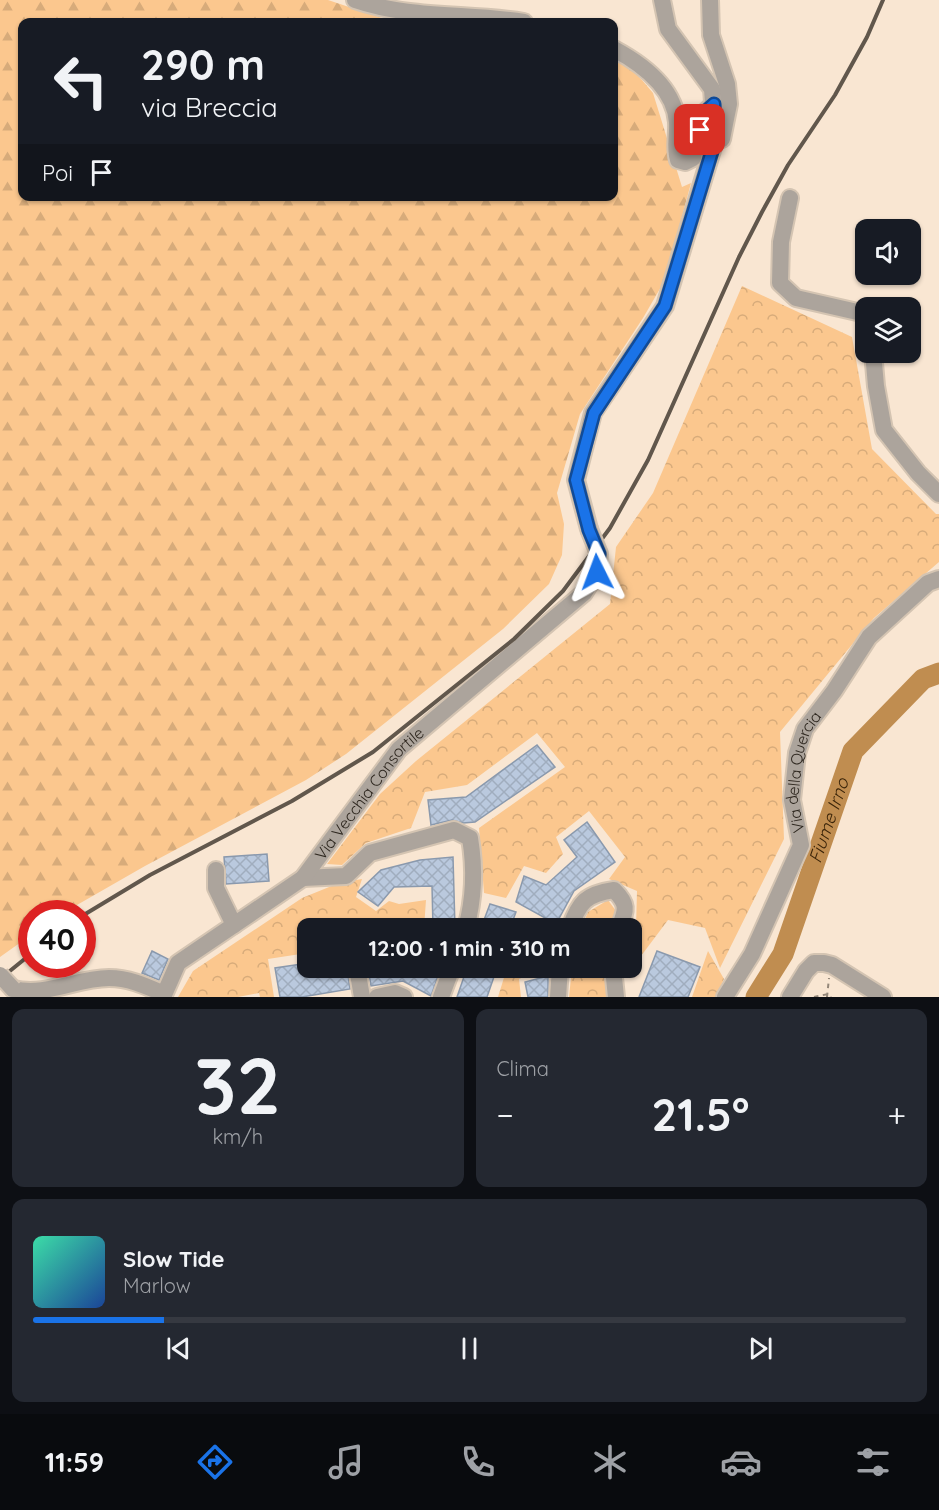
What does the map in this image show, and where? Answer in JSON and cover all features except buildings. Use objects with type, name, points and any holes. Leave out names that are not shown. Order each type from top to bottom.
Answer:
[{"type":"street","points":[[355,0],[372,6],[424,14],[487,18]]},
{"type":"street","points":[[662,0],[668,29],[712,89],[715,127],[713,148]]},
{"type":"street","points":[[710,0],[711,35],[727,84],[729,104],[722,139],[713,148]]},
{"type":"street","points":[[618,51],[644,68],[660,83],[670,101],[677,118],[675,151],[678,160],[685,162],[693,158],[703,114],[714,104]]},
{"type":"street","name":"Via Vecchia Consortile","points":[[164,995],[178,963],[303,878],[399,749],[584,593],[597,572],[599,554],[589,530],[576,480],[594,413],[665,306],[713,148]]},
{"type":"street","points":[[790,198],[781,242],[780,283],[796,298],[855,312]]},
{"type":"street","points":[[874,363],[884,430],[918,473],[939,494]]},
{"type":"street","name":"Via della Quercia","points":[[725,997],[752,954],[801,846],[792,800],[796,753],[805,729],[834,691],[869,638],[928,583],[939,579]]},
{"type":"street","points":[[303,878],[346,876],[370,853],[454,830],[470,838],[472,893],[468,918]]},
{"type":"street","points":[[216,870],[216,888],[234,925]]},
{"type":"street","points":[[574,918],[577,908],[596,892],[614,890],[624,900],[626,911],[623,918]]},
{"type":"street","points":[[790,997],[814,963],[824,963],[832,965],[882,997]]},
{"type":"street","points":[[0,975],[13,989],[23,994],[45,994],[108,978],[131,980],[164,995]]},
{"type":"street","points":[[359,978],[362,997]]},
{"type":"street","points":[[441,997],[448,978]]},
{"type":"street","points":[[558,997],[559,978]]},
{"type":"street","points":[[614,978],[616,997]]},
{"type":"street","points":[[377,997],[394,993],[404,997]]},
{"type":"path","points":[[827,995],[831,973]]},
{"type":"path","points":[[814,997],[827,995],[831,997]]},
{"type":"green space","points":[[0,0],[328,0],[382,18],[18,18],[18,201],[618,201],[618,61],[625,64],[653,93],[682,187],[691,183],[665,280],[580,414],[557,493],[564,524],[562,555],[549,584],[503,629],[346,754],[306,780],[86,900],[18,900],[18,944],[0,957]]},
{"type":"green space","points":[[742,286],[852,337],[872,449],[936,514],[939,514],[939,562],[874,618],[780,732],[784,839],[720,968],[705,928],[668,920],[642,955],[642,918],[636,918],[637,891],[609,879],[625,857],[589,811],[556,837],[563,854],[546,873],[524,866],[506,898],[484,893],[479,828],[565,767],[537,733],[467,785],[425,792],[411,828],[366,843],[342,865],[327,864],[380,794],[416,761],[610,604],[616,547],[653,493]]},
{"type":"green space","points":[[362,879],[356,897],[376,911],[389,901],[399,904],[426,900],[425,918],[297,918],[297,955],[268,959],[274,997],[260,997],[259,993],[238,997],[178,997],[193,971],[302,898],[339,883]]},
{"type":"green space","points":[[608,900],[616,911],[614,918],[585,918],[588,912]]},
{"type":"green space","points":[[708,951],[724,979],[716,997],[692,997]]},
{"type":"green space","points":[[504,978],[521,978],[519,979],[521,997],[498,997]]},
{"type":"green space","points":[[571,978],[606,978],[610,997],[569,997]]},
{"type":"waterway","name":"Fiume Irno","points":[[756,997],[783,954],[853,751],[923,679],[939,673]]},
{"type":"railway","points":[[96,908],[150,875],[292,801],[373,752],[514,639],[563,591],[610,528],[648,460],[739,257],[788,165],[835,95],[867,37],[883,0]]},
{"type":"railway","points":[[0,979],[18,964]]},
{"type":"route","points":[[597,572],[599,554],[589,530],[576,480],[594,413],[665,306],[713,148],[714,104],[703,114],[700,130]]}]
